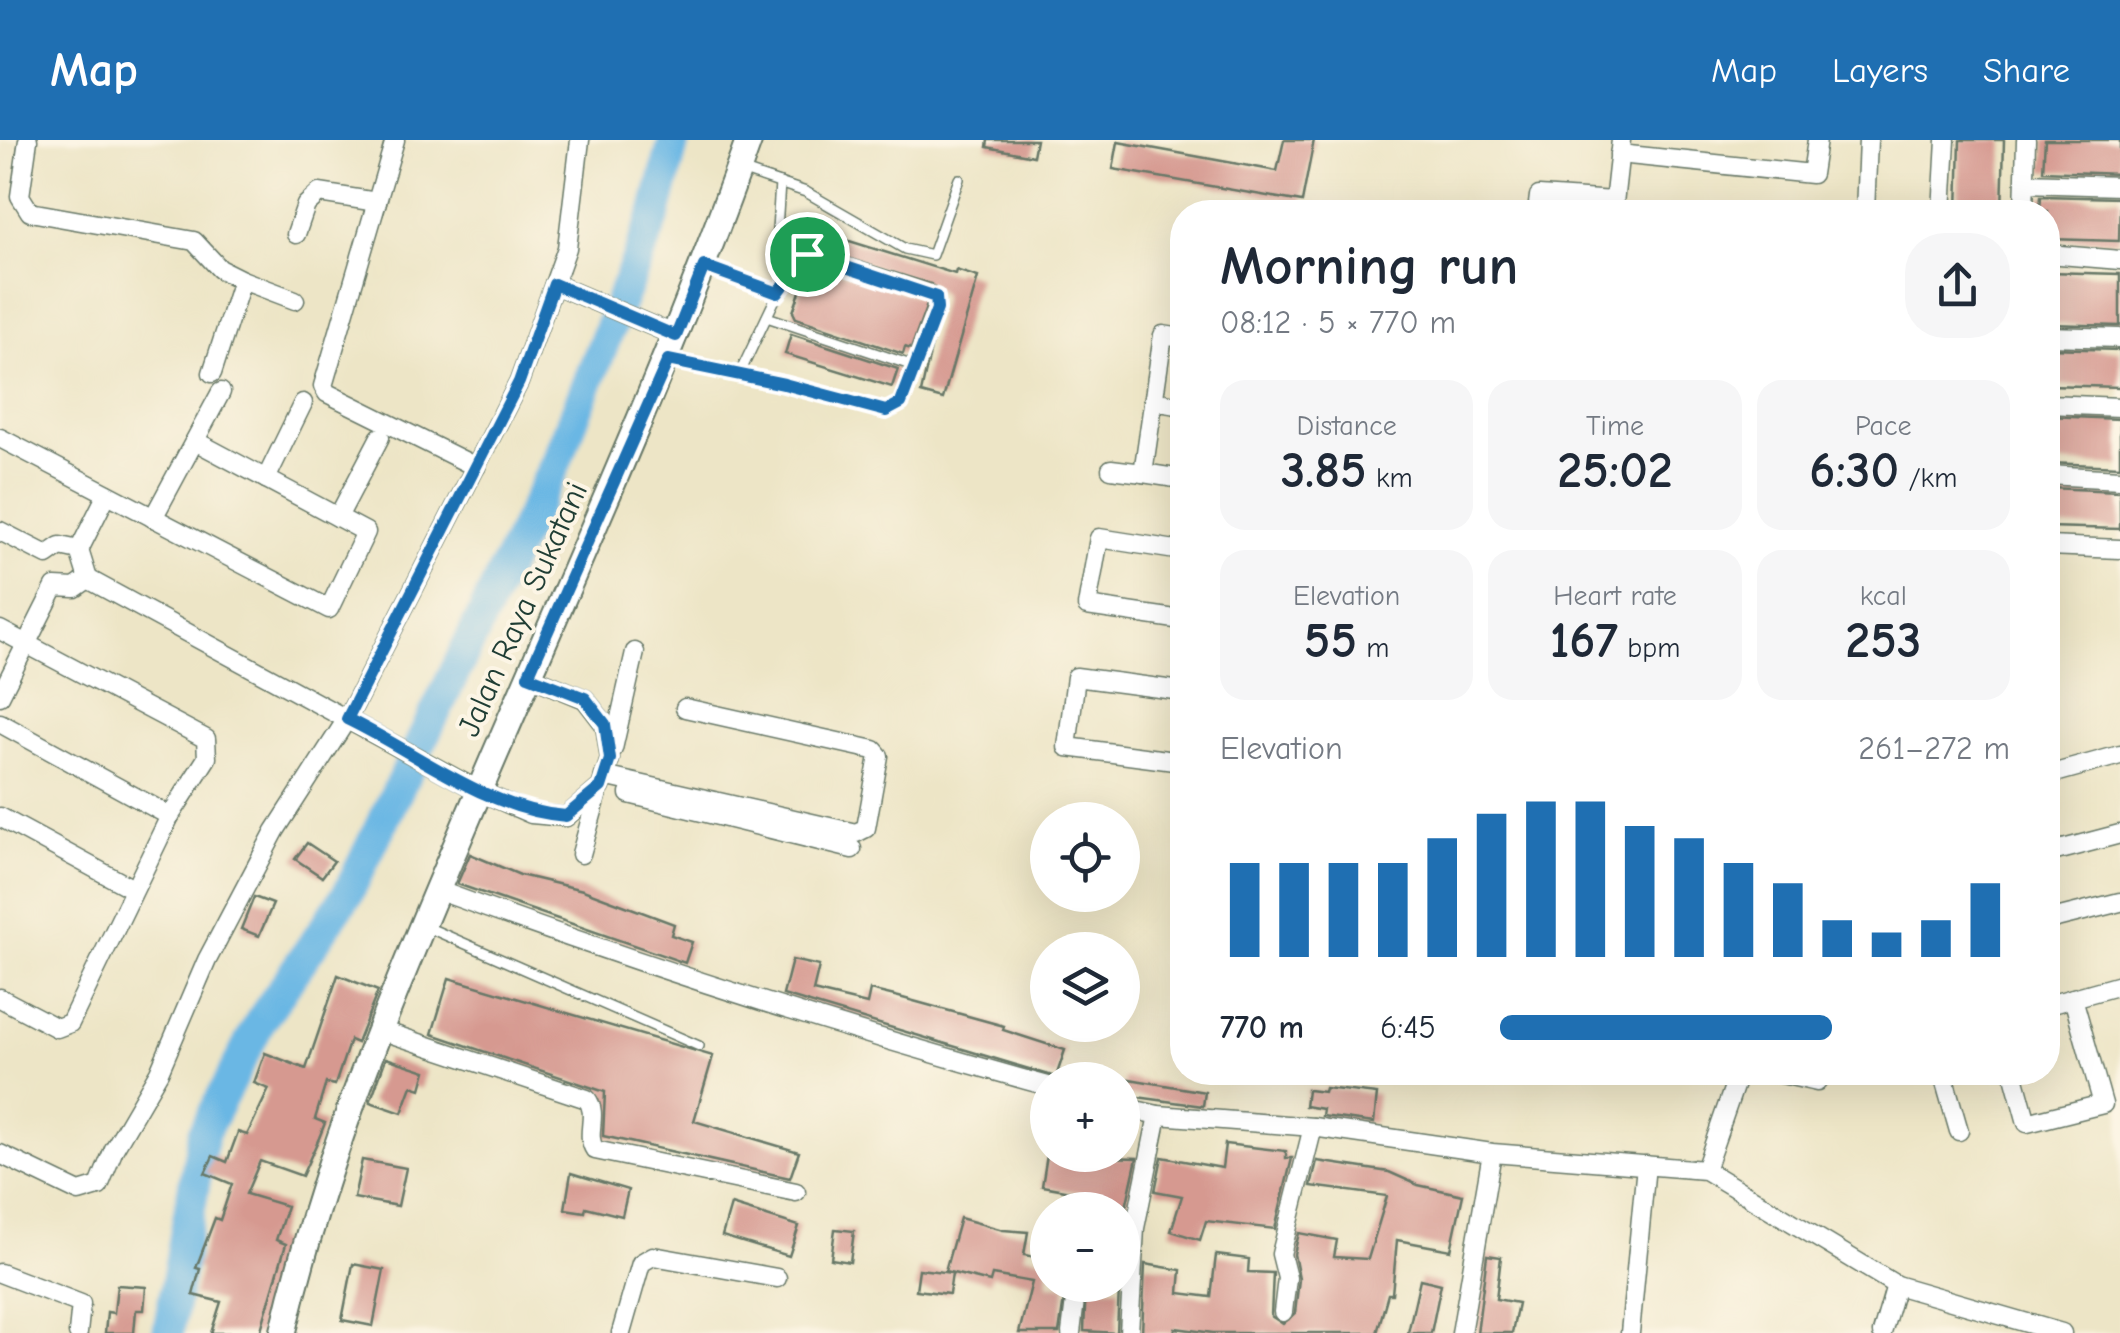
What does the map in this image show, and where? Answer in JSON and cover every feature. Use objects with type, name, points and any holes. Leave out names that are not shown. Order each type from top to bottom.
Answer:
[{"type":"main road","name":"Jalan Raya Sukatani","points":[[283,1333],[318,1199],[377,1029],[672,348],[749,140]]},
{"type":"street","points":[[28,140],[20,196],[30,212],[194,242],[220,269],[295,300]]},
{"type":"street","points":[[395,140],[323,386],[327,392],[476,467]]},
{"type":"street","points":[[0,1154],[79,1192],[99,1186],[114,1149],[159,1072],[208,960],[275,832],[347,719],[519,382],[566,248],[580,140]]},
{"type":"street","points":[[1615,200],[1620,147],[1812,174],[1816,140]]},
{"type":"street","points":[[1866,200],[1868,140]]},
{"type":"street","points":[[1943,200],[1946,140]]},
{"type":"street","points":[[2024,200],[2026,140]]},
{"type":"street","points":[[2025,183],[2120,186]]},
{"type":"street","points":[[296,234],[306,206],[319,193],[377,202]]},
{"type":"street","points":[[1538,200],[1539,196],[1566,200]]},
{"type":"street","points":[[2060,255],[2120,260]]},
{"type":"street","points":[[212,372],[242,280]]},
{"type":"street","points":[[554,284],[650,324],[672,348]]},
{"type":"street","points":[[1143,473],[1163,335],[1170,336]]},
{"type":"street","points":[[2060,336],[2120,338]]},
{"type":"street","points":[[154,518],[221,392]]},
{"type":"street","points":[[1153,402],[1170,404]]},
{"type":"street","points":[[266,479],[303,403]]},
{"type":"street","points":[[2060,404],[2120,407]]},
{"type":"street","points":[[338,517],[380,437]]},
{"type":"street","points":[[0,438],[328,609],[366,532],[195,441]]},
{"type":"street","points":[[1111,468],[1170,477]]},
{"type":"street","points":[[2060,476],[2120,479]]},
{"type":"street","points":[[108,494],[79,550],[88,579],[479,792],[531,814],[566,816],[603,779],[605,724],[585,698],[528,676]]},
{"type":"street","points":[[0,531],[47,555]]},
{"type":"street","points":[[1170,548],[1099,538],[1087,606],[1170,618]]},
{"type":"street","points":[[47,555],[60,546],[79,550]]},
{"type":"street","points":[[2060,546],[2120,549]]},
{"type":"street","points":[[47,555],[48,577],[55,587]]},
{"type":"street","points":[[55,587],[75,588],[88,579]]},
{"type":"street","points":[[0,696],[55,587]]},
{"type":"street","points":[[0,630],[206,739],[207,758],[170,816],[132,888],[70,1023],[57,1028],[0,998]]},
{"type":"street","points":[[581,854],[635,652]]},
{"type":"street","points":[[1170,689],[1076,677],[1067,747],[1170,760]]},
{"type":"street","points":[[603,779],[856,833],[866,828],[879,756],[874,750],[685,708]]},
{"type":"street","points":[[0,723],[170,816]]},
{"type":"street","points":[[2060,772],[2120,755]]},
{"type":"street","points":[[603,779],[852,849]]},
{"type":"street","points":[[0,816],[132,888]]},
{"type":"street","points":[[2060,850],[2120,834]]},
{"type":"street","points":[[437,890],[751,999],[1030,1081]]},
{"type":"street","points":[[2060,917],[2120,902]]},
{"type":"street","points":[[2060,1002],[2120,985]]},
{"type":"street","points":[[2017,1085],[2027,1123],[2103,1104],[2073,998]]},
{"type":"street","points":[[377,1029],[587,1099],[592,1107],[590,1142],[595,1150],[796,1192]]},
{"type":"street","points":[[1705,1170],[1734,1085]]},
{"type":"street","points":[[1946,1085],[1958,1131]]},
{"type":"street","points":[[1140,1111],[1314,1126],[1492,1153],[1705,1170],[1896,1285],[2016,1326],[2062,1333]]},
{"type":"street","points":[[1129,1333],[1134,1228],[1158,1115]]},
{"type":"street","points":[[1284,1312],[1287,1278],[1282,1249],[1314,1126]]},
{"type":"street","points":[[1461,1333],[1492,1153]]},
{"type":"street","points":[[1630,1333],[1646,1165]]},
{"type":"street","points":[[620,1333],[642,1263],[653,1256],[777,1278]]},
{"type":"street","points":[[0,1273],[81,1304],[78,1333]]},
{"type":"street","points":[[1882,1333],[1896,1285]]},
{"type":"street","points":[[1071,1333],[1075,1302]]},
{"type":"lane","points":[[739,169],[806,192],[905,250],[932,255],[959,180]]},
{"type":"lane","points":[[780,183],[776,244],[794,272]]},
{"type":"lane","points":[[672,348],[739,374],[892,411],[901,403],[937,309],[934,295],[810,254],[778,293],[739,374]]},
{"type":"lane","points":[[704,266],[778,293]]},
{"type":"lane","points":[[766,316],[914,366]]},
{"type":"lane","points":[[421,924],[699,1046]]},
{"type":"building","points":[[988,140],[1036,140],[1033,156],[987,147]]},
{"type":"building","points":[[1284,140],[1314,140],[1302,200],[1113,169],[1118,142],[1277,171]]},
{"type":"building","points":[[1960,140],[2004,140],[2002,200],[1958,200]]},
{"type":"building","points":[[2045,140],[2120,140],[2120,174],[2043,171]]},
{"type":"building","points":[[2041,196],[2120,198],[2119,241],[2060,239],[2060,200],[2041,200]]},
{"type":"building","points":[[827,234],[955,274],[956,270],[978,277],[943,399],[921,393],[943,295],[931,284],[821,250]]},
{"type":"building","points":[[810,263],[925,299],[928,302],[911,349],[905,347],[903,354],[796,318],[793,312]]},
{"type":"building","points":[[2060,272],[2120,274],[2120,326],[2060,324]]},
{"type":"building","points":[[791,334],[898,369],[892,387],[785,354]]},
{"type":"building","points":[[2060,348],[2120,350],[2120,387],[2060,385]]},
{"type":"building","points":[[2060,416],[2120,419],[2120,466],[2060,463]]},
{"type":"building","points":[[2060,488],[2120,491],[2120,529],[2060,527]]},
{"type":"building","points":[[307,843],[334,861],[322,877],[295,859]]},
{"type":"building","points":[[470,854],[520,875],[583,890],[674,924],[671,935],[692,942],[685,963],[457,884]]},
{"type":"building","points":[[254,897],[273,904],[259,936],[241,929]]},
{"type":"building","points":[[792,960],[819,966],[813,991],[867,1004],[870,990],[1004,1026],[1003,1030],[1030,1039],[1030,1042],[1065,1050],[1061,1062],[1030,1062],[1030,1069],[783,995]]},
{"type":"building","points":[[338,975],[378,991],[357,1043],[350,1040],[335,1085],[326,1083],[315,1119],[325,1123],[319,1138],[302,1176],[260,1161],[246,1194],[287,1206],[276,1240],[286,1244],[260,1333],[211,1333],[221,1302],[193,1295],[200,1269],[196,1268],[215,1218],[220,1220],[232,1184],[205,1173],[213,1156],[227,1162],[238,1132],[247,1135],[269,1089],[254,1083],[265,1053],[306,1069]]},
{"type":"building","points":[[449,978],[713,1056],[694,1121],[799,1152],[790,1178],[603,1136],[605,1092],[432,1034]]},
{"type":"building","points":[[386,1058],[426,1071],[421,1089],[412,1086],[402,1113],[370,1102]]},
{"type":"building","points":[[1140,1081],[1205,1092],[1203,1106],[1140,1097]]},
{"type":"building","points":[[1325,1088],[1377,1094],[1374,1123],[1322,1116],[1323,1109],[1305,1106],[1307,1090],[1324,1092]]},
{"type":"building","points":[[1225,1144],[1286,1151],[1286,1158],[1292,1158],[1275,1229],[1206,1221],[1200,1240],[1171,1231],[1182,1196],[1155,1191],[1162,1157],[1222,1168]]},
{"type":"building","points":[[362,1160],[406,1168],[398,1206],[354,1198]]},
{"type":"building","points":[[1317,1161],[1389,1172],[1418,1185],[1463,1195],[1451,1250],[1397,1240],[1392,1294],[1388,1294],[1377,1333],[1213,1333],[1175,1328],[1174,1333],[1142,1333],[1145,1264],[1181,1270],[1179,1293],[1211,1297],[1216,1255],[1249,1259],[1248,1272],[1273,1273],[1271,1316],[1283,1324],[1295,1313],[1299,1279],[1294,1254],[1299,1233],[1337,1240],[1334,1257],[1368,1259],[1387,1196],[1311,1186]]},
{"type":"building","points":[[1044,1172],[1134,1172],[1129,1192],[1076,1192],[1042,1186]]},
{"type":"building","points":[[571,1173],[628,1190],[622,1216],[586,1207],[585,1212],[565,1209]]},
{"type":"building","points":[[731,1205],[799,1226],[789,1256],[722,1236]]},
{"type":"building","points":[[960,1218],[1003,1230],[1028,1232],[1024,1255],[1030,1256],[1030,1282],[992,1275],[990,1282],[945,1271]]},
{"type":"building","points":[[835,1229],[854,1231],[850,1262],[831,1259]]},
{"type":"building","points":[[1487,1255],[1501,1257],[1496,1299],[1518,1303],[1512,1333],[1477,1333]]},
{"type":"building","points":[[353,1264],[384,1270],[373,1326],[342,1320]]},
{"type":"building","points":[[919,1269],[952,1273],[949,1294],[916,1290]]},
{"type":"building","points":[[1420,1279],[1441,1284],[1431,1333],[1408,1333]]},
{"type":"building","points":[[117,1285],[146,1287],[144,1310],[136,1310],[134,1333],[105,1333],[107,1312],[114,1313]]},
{"type":"building","points":[[1030,1290],[1030,1302],[1064,1302],[1059,1333],[1019,1333]]},
{"type":"building","points":[[1085,1302],[1118,1302],[1117,1333],[1084,1331]]},
{"type":"waterway","points":[[168,1333],[203,1134],[261,1020],[348,893],[554,467],[655,215],[674,140]]},
{"type":"route","points":[[807,254],[936,297],[937,309],[901,403],[886,411],[784,384],[668,360],[528,676],[585,698],[605,724],[610,759],[598,794],[566,816],[531,814],[479,792],[347,719],[519,382],[554,284],[676,336],[704,266],[778,293],[807,254]]}]
